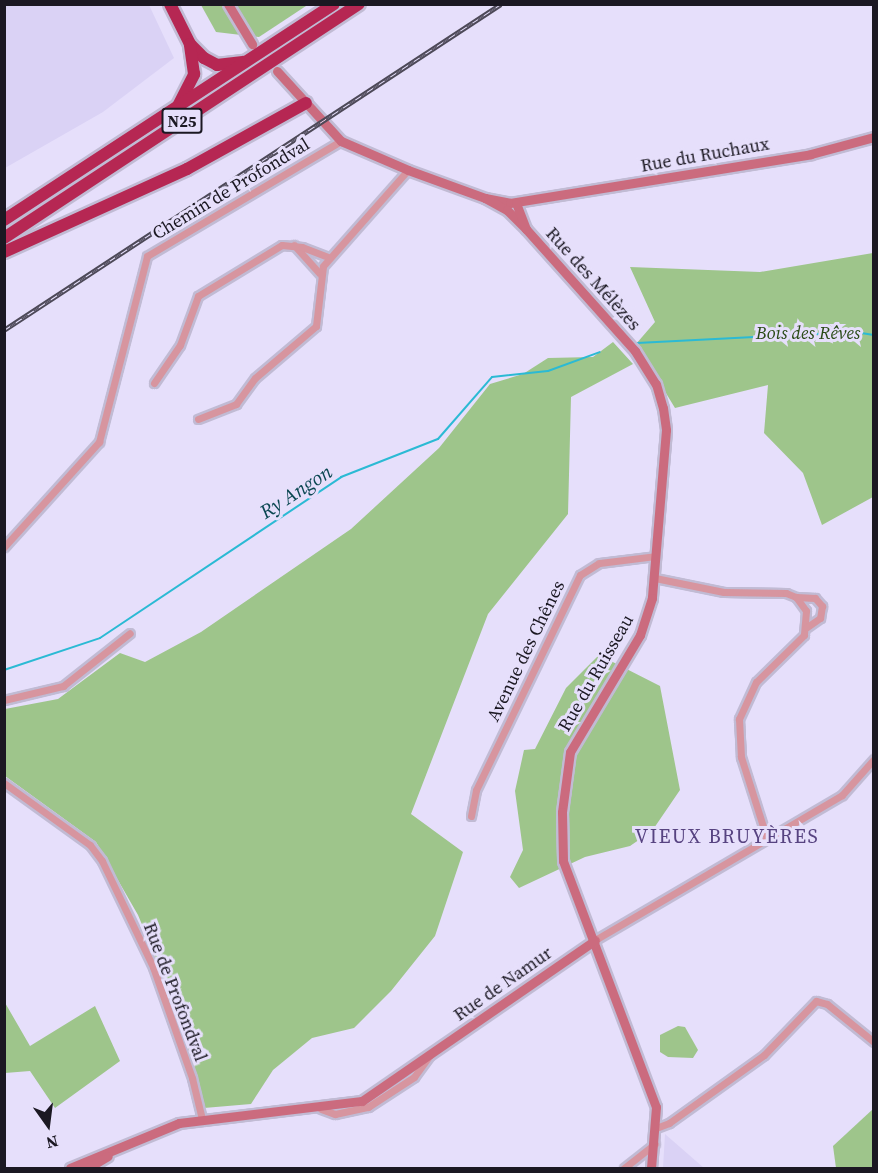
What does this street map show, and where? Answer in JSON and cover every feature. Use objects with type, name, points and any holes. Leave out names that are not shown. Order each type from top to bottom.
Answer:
[{"type":"highway","points":[[170,4],[190,44],[194,74],[178,107]]},
{"type":"highway","name":"N25","points":[[4,220],[334,4]]},
{"type":"highway","name":"N25","points":[[4,238],[359,4]]},
{"type":"highway","points":[[190,44],[217,65],[248,61]]},
{"type":"highway","points":[[4,252],[187,169],[306,103]]},
{"type":"street","points":[[228,4],[252,44]]},
{"type":"street","name":"Rue des Mélèzes","points":[[277,71],[340,141],[408,170],[514,208],[526,229],[635,351]]},
{"type":"street","name":"Rue du Ruchaux","points":[[514,208],[540,199],[812,154],[873,137]]},
{"type":"street","name":"Chemin de Profondval","points":[[4,547],[99,442],[147,256],[340,141]]},
{"type":"street","points":[[198,419],[236,404],[255,378],[316,326],[320,311],[319,273],[408,170]]},
{"type":"street","points":[[154,383],[180,345],[198,296],[282,245],[294,245],[330,258]]},
{"type":"street","points":[[294,245],[319,273]]},
{"type":"street","name":"Rue du Ruisseau","points":[[635,351],[656,384],[665,419],[655,578],[640,635],[570,752],[562,812],[563,861],[651,1092],[656,1128],[651,1168]]},
{"type":"street","name":"Avenue des Chênes","points":[[471,816],[476,790],[580,575],[599,563],[656,556]]},
{"type":"street","points":[[655,578],[724,592],[780,592],[796,597],[815,598],[822,606],[820,618],[807,627],[800,640],[756,682],[739,719],[741,757],[767,839]]},
{"type":"street","points":[[796,597],[806,611],[807,627]]},
{"type":"street","points":[[4,700],[63,686],[130,633]]},
{"type":"street","points":[[595,940],[848,791],[873,759]]},
{"type":"street","name":"Rue de Profondval","points":[[4,783],[90,845],[102,861],[153,967],[192,1078],[202,1119]]},
{"type":"street","name":"Rue de Namur","points":[[70,1168],[133,1140],[179,1123],[321,1109],[362,1101],[595,940]]},
{"type":"street","points":[[656,1128],[669,1123],[764,1055],[816,1001],[827,1004],[873,1042]]},
{"type":"street","name":"Rue de Namur","points":[[88,1168],[133,1140]]},
{"type":"street","points":[[624,1168],[655,1144]]},
{"type":"shaded area","points":[[5,4],[149,5],[174,58],[103,112],[5,168]]},
{"type":"shaded area","points":[[665,1134],[704,1168],[663,1168]]},
{"type":"green space","points":[[309,4],[259,37],[216,32],[201,5]]},
{"type":"green space","name":"Bois des Rêves","points":[[873,253],[873,497],[822,525],[803,473],[764,433],[768,385],[675,408],[636,344],[655,322],[630,267],[760,272]]},
{"type":"green space","points":[[613,342],[633,364],[571,397],[568,514],[488,614],[411,814],[463,852],[435,936],[391,991],[354,1028],[312,1038],[273,1070],[251,1104],[204,1108],[160,968],[138,915],[96,842],[5,776],[5,709],[58,699],[120,653],[145,662],[201,632],[351,529],[439,448],[490,384],[523,374],[548,358],[593,357]]},
{"type":"green space","points":[[599,655],[660,686],[680,790],[652,831],[630,846],[585,857],[519,888],[510,877],[523,850],[515,791],[524,750],[535,749],[566,688]]},
{"type":"green space","points":[[4,1001],[30,1046],[95,1006],[120,1061],[55,1108],[30,1071],[5,1073]]},
{"type":"green space","points":[[678,1026],[685,1027],[698,1050],[693,1058],[668,1057],[660,1052],[660,1035]]},
{"type":"green space","points":[[873,1109],[873,1168],[836,1168],[833,1146]]},
{"type":"waterway","name":"Ry Angon","points":[[637,343],[855,332],[874,335]]},
{"type":"waterway","name":"Ry Angon","points":[[4,670],[100,638],[341,477],[438,439],[492,377],[548,371],[600,352]]},
{"type":"railway","points":[[4,330],[501,4]]},
{"type":"district","name":"VIEUX BRUYÈRES","points":[[727,836]]}]
